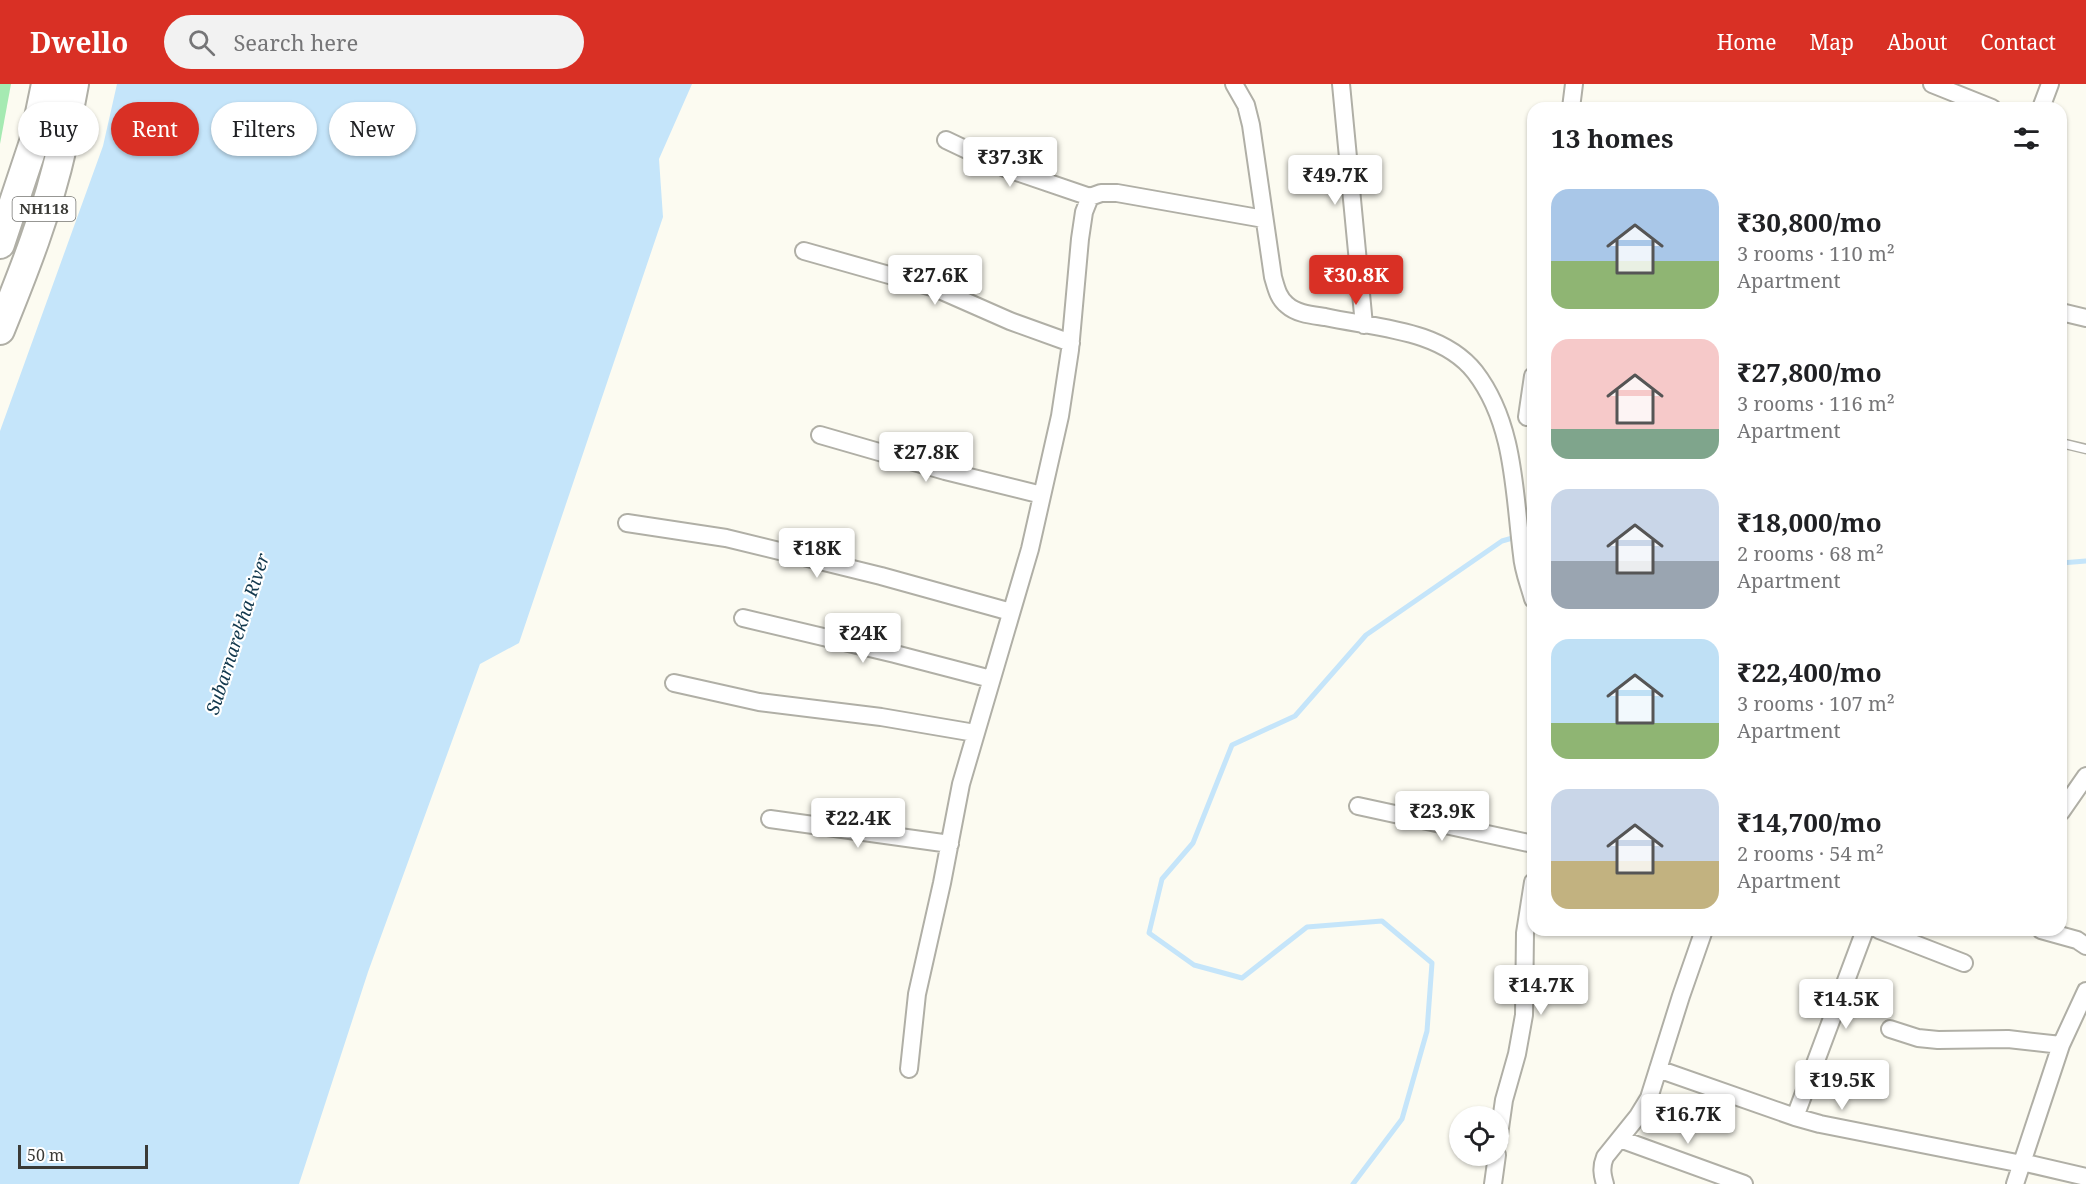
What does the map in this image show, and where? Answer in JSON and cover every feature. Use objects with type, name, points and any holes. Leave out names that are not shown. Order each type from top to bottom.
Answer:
[{"type":"highway","name":"NH118","points":[[0,243],[34,142],[46,84]]},
{"type":"highway","name":"NH118","points":[[0,330],[21,277],[62,149],[74,84]]},
{"type":"street","points":[[1234,84],[1246,105],[1251,124],[1272,277],[1280,298],[1297,312],[1405,332],[1429,339],[1450,350],[1474,371],[1489,395],[1510,453],[1522,558],[1527,577]]},
{"type":"street","points":[[1341,84],[1364,325]]},
{"type":"street","points":[[1572,102],[1574,84]]},
{"type":"street","points":[[1932,84],[1977,102]]},
{"type":"street","points":[[2043,102],[2050,84]]},
{"type":"street","points":[[946,140],[1005,168],[1090,197],[1101,193],[1117,194],[1264,219]]},
{"type":"street","points":[[909,1069],[917,994],[961,784],[1029,549],[1060,416],[1071,343],[1080,238],[1084,212],[1090,197]]},
{"type":"street","points":[[804,251],[935,288],[1010,321],[1071,343]]},
{"type":"street","points":[[2067,313],[2086,318]]},
{"type":"street","points":[[1498,418],[1527,417]]},
{"type":"street","points":[[820,435],[945,471],[1042,495]]},
{"type":"street","points":[[627,523],[726,538],[881,576],[1011,612]]},
{"type":"street","points":[[742,618],[991,679]]},
{"type":"street","points":[[674,683],[759,702],[881,717],[975,733]]},
{"type":"street","points":[[2067,803],[2086,776]]},
{"type":"street","points":[[1358,806],[1527,843]]},
{"type":"street","points":[[770,819],[950,844]]},
{"type":"street","points":[[1503,1106],[1517,1054],[1524,1015],[1527,920]]},
{"type":"street","points":[[1605,1184],[1602,1164],[1649,1098],[1702,936]]},
{"type":"street","points":[[1795,1117],[1863,936]]},
{"type":"street","points":[[1894,936],[1964,963]]},
{"type":"street","points":[[1915,944],[1921,936]]},
{"type":"street","points":[[2063,936],[2077,940],[2086,946]]},
{"type":"street","points":[[2015,1184],[2061,1045],[2086,991]]},
{"type":"street","points":[[1890,1029],[1918,1038],[1938,1040],[2008,1039],[2061,1045]]},
{"type":"street","points":[[1658,1069],[1795,1117],[1876,1136],[2026,1163],[2086,1177]]},
{"type":"street","points":[[1620,1139],[1744,1184]]},
{"type":"street","points":[[1493,1184],[1495,1166]]},
{"type":"lane","points":[[2067,444],[2086,449]]},
{"type":"green space","points":[[0,84],[11,84],[0,144]]},
{"type":"water","name":"Subarnarekha River","points":[[117,84],[692,84],[659,159],[663,217],[519,643],[480,664],[368,972],[299,1184],[0,1184],[0,431],[103,146],[111,111],[111,156],[199,156],[199,102],[113,102]]},
{"type":"waterway","points":[[1353,1184],[1402,1119],[1427,1031],[1432,963],[1382,921],[1307,927],[1242,978],[1194,965],[1149,933],[1162,879],[1193,843],[1232,745],[1295,716],[1366,635],[1502,541],[1527,534]]},
{"type":"waterway","points":[[2067,563],[2086,561]]}]
